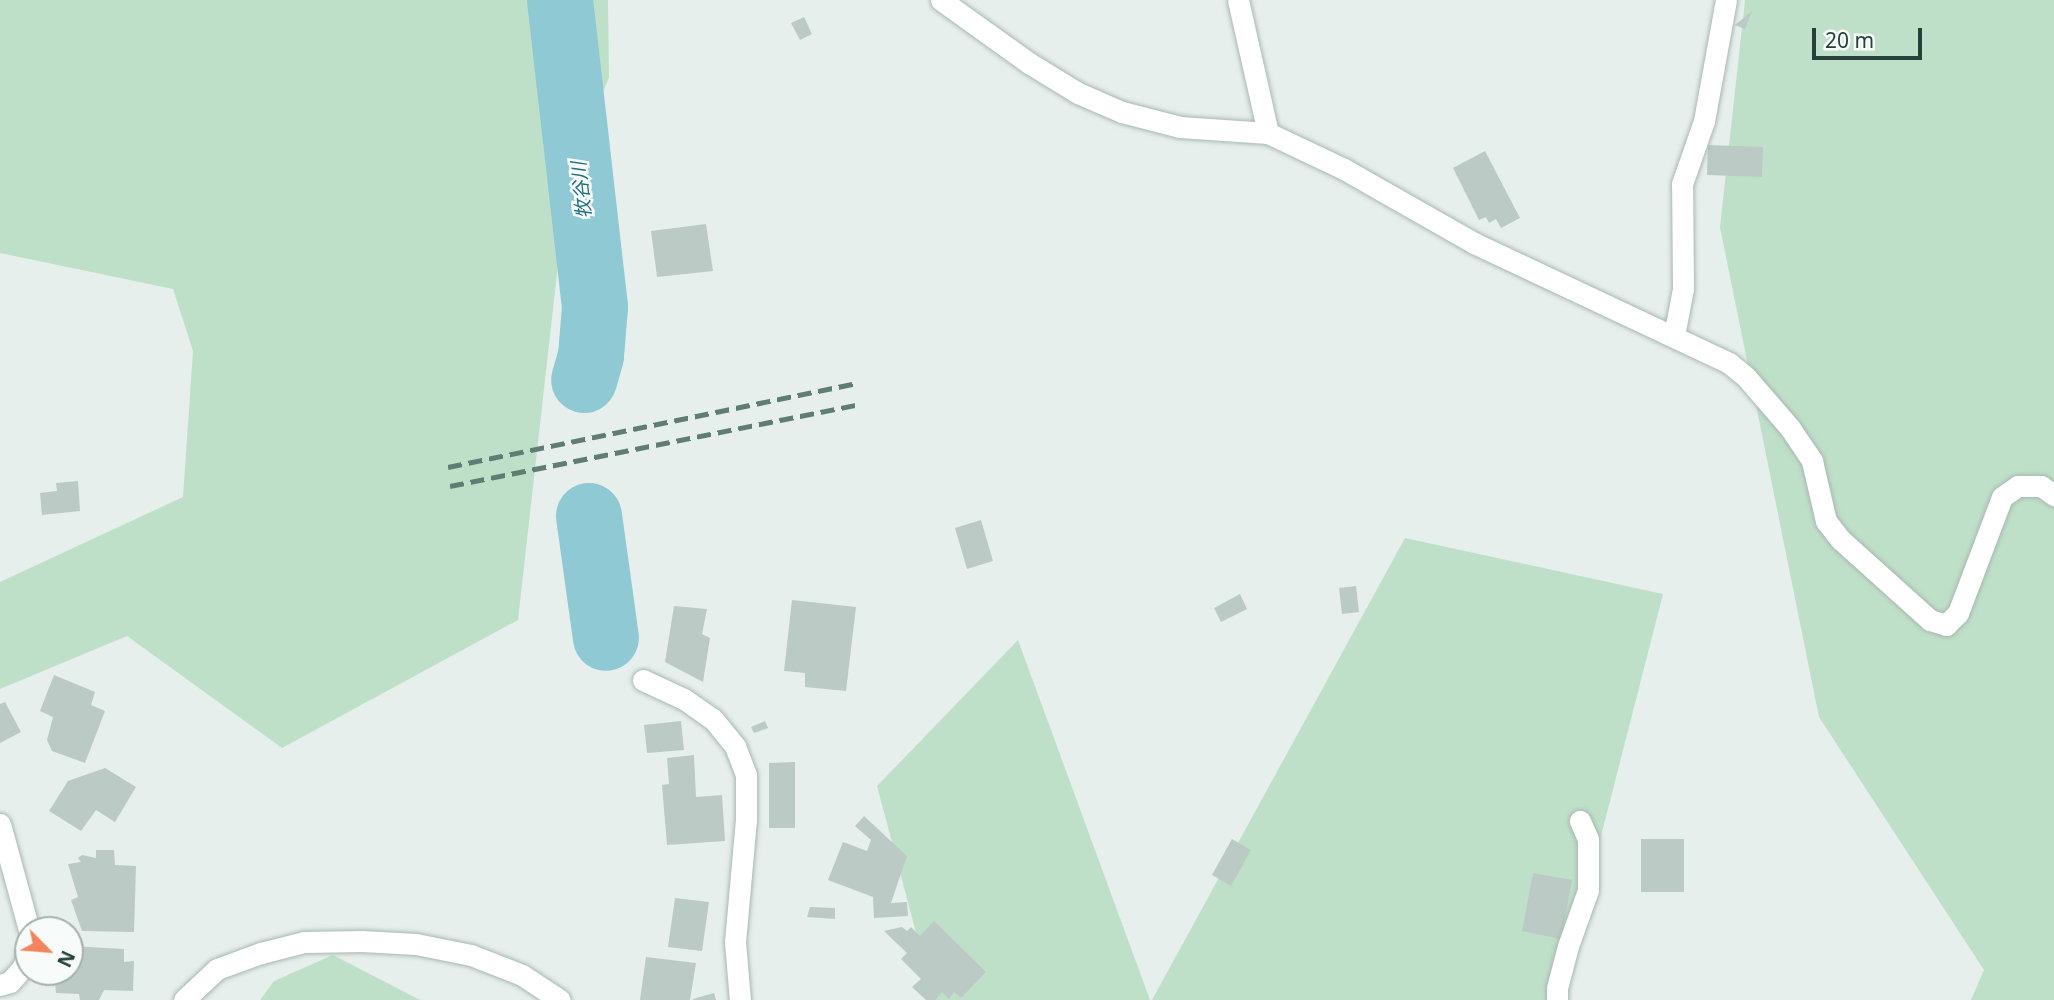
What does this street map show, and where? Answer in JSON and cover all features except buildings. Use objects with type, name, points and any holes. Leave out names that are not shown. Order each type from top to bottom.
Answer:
[{"type":"street","points":[[941,0],[1029,63],[1078,93],[1122,112],[1180,127],[1268,133],[1344,169],[1474,243],[1729,363],[1746,377],[1790,428],[1812,461],[1826,521],[1841,540],[1930,620],[1945,625],[1958,613],[2002,497],[2018,486],[2041,486],[2054,495]]},
{"type":"street","points":[[1238,0],[1268,133]]},
{"type":"street","points":[[1674,336],[1683,289],[1682,184],[1704,121],[1726,0]]},
{"type":"street","points":[[643,680],[684,699],[713,719],[735,746],[746,775],[746,819],[735,942],[740,1000]]},
{"type":"street","points":[[1557,1000],[1557,988],[1568,946],[1588,890],[1588,839],[1580,821]]},
{"type":"street","points":[[0,824],[25,916]]},
{"type":"street","points":[[184,1000],[217,969],[261,953],[304,942],[362,941],[416,944],[471,955],[522,975],[560,1000]]},
{"type":"green space","points":[[0,0],[608,0],[609,77],[567,185],[518,620],[282,748],[127,636],[0,689],[0,582],[183,497],[193,351],[173,289],[0,253]]},
{"type":"green space","points":[[1745,0],[2054,0],[2054,1000],[1971,1000],[1984,970],[1819,717],[1720,227]]},
{"type":"green space","points":[[1405,538],[1663,594],[1559,1000],[1152,1000]]},
{"type":"green space","points":[[1018,640],[1150,1000],[934,1000],[877,786]]},
{"type":"green space","points":[[333,955],[420,1000],[260,1000],[274,981]]},
{"type":"waterway","name":"牧谷川","points":[[560,0],[595,307],[591,356],[584,380]]},
{"type":"waterway","name":"牧谷川","points":[[589,516],[606,638]]},
{"type":"railway","points":[[448,467],[858,383]]},
{"type":"railway","points":[[450,486],[860,404]]}]
